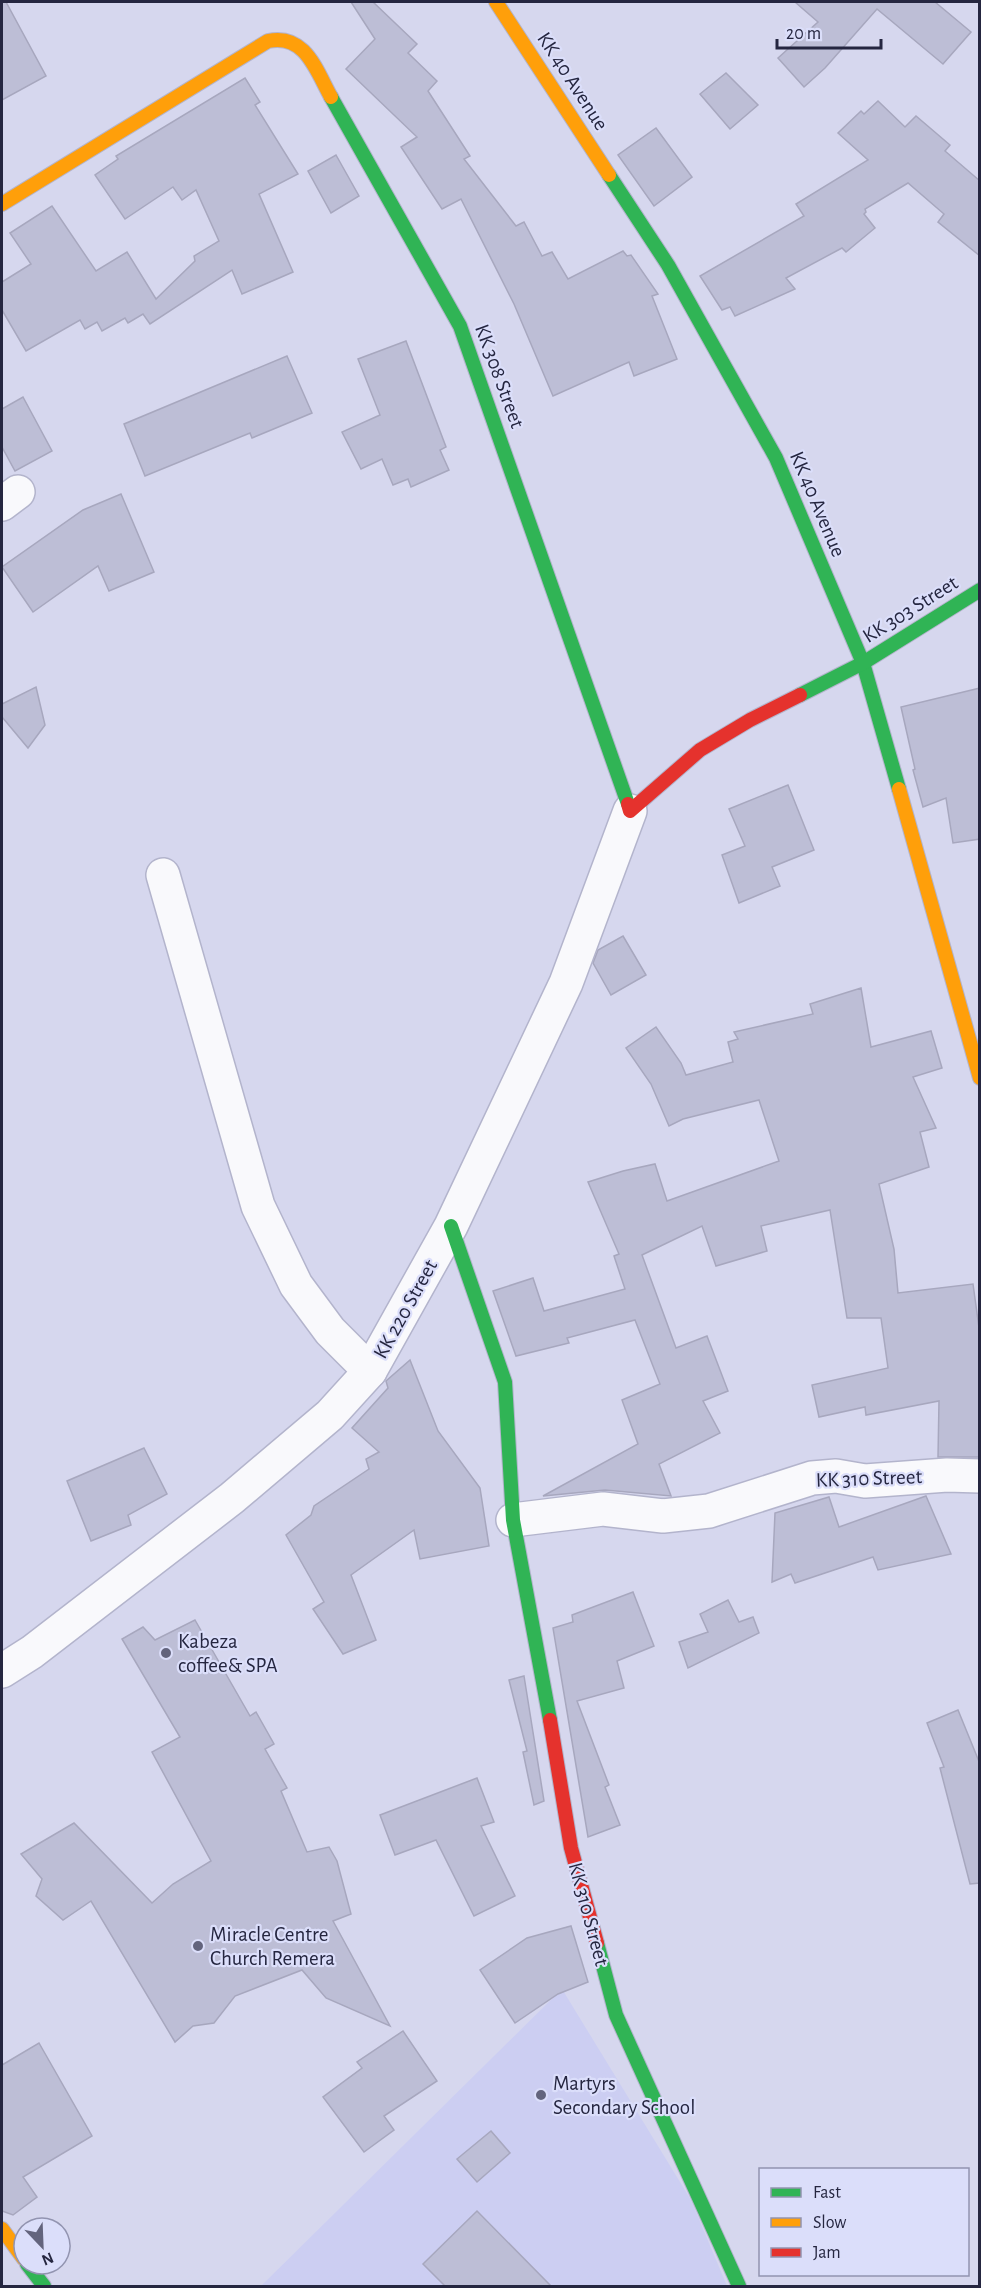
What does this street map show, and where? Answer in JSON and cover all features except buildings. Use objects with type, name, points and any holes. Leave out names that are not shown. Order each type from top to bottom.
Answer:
[{"type":"street","name":"KK 40 Avenue","points":[[496,2],[668,265],[770,448],[863,663],[980,1078]]},
{"type":"street","name":"KK 308 Street","points":[[2,204],[268,41],[280,38],[297,43],[315,68],[460,326],[630,811]]},
{"type":"street","name":"KK 303 Street","points":[[863,663],[980,590]]},
{"type":"street","points":[[630,811],[700,750],[750,720],[863,663]]},
{"type":"street","name":"KK 220 Street","points":[[2,1671],[32,1652],[232,1498],[330,1415],[370,1371],[452,1226],[566,983],[630,811]]},
{"type":"street","points":[[163,875],[258,1206],[296,1285],[330,1331],[370,1371]]},
{"type":"street","name":"KK 310 Street","points":[[452,1226],[505,1382],[513,1520],[543,1674],[571,1848],[616,2015],[738,2286]]},
{"type":"street","name":"KK 310 Street","points":[[513,1520],[603,1509],[663,1516],[709,1511],[812,1478],[836,1476],[865,1481],[947,1475],[980,1476]]},
{"type":"street","points":[[2,2229],[12,2243]]},
{"type":"shaded area","name":"Martyrs Secondary School","points":[[562,1989],[691,2200],[727,2286],[261,2286]]},
{"type":"traffic: fast","points":[[331,97],[460,326],[628,804]]},
{"type":"traffic: fast","points":[[609,175],[668,265],[776,458],[863,663],[899,789]]},
{"type":"traffic: fast","points":[[800,695],[863,663],[980,590]]},
{"type":"traffic: fast","points":[[451,1226],[505,1382],[513,1520],[550,1720]]},
{"type":"traffic: fast","points":[[597,1943],[616,2015],[739,2286]]},
{"type":"traffic: fast","points":[[36,2276],[44,2286]]},
{"type":"traffic: slow","points":[[496,2],[609,175]]},
{"type":"traffic: slow","points":[[2,204],[268,41],[281,40],[300,48],[314,65],[331,97]]},
{"type":"traffic: slow","points":[[899,789],[980,1078]]},
{"type":"traffic: slow","points":[[2,2229],[12,2243]]},
{"type":"traffic: jam","points":[[628,804],[630,811],[700,750],[750,720],[800,695]]},
{"type":"traffic: jam","points":[[550,1720],[571,1848],[597,1943]]},
{"type":"place","name":"Kabeza coffee& SPA","points":[[166,1653]]},
{"type":"place","name":"Miracle Centre Church Remera","points":[[198,1946]]},
{"type":"place","name":"Martyrs Secondary School","points":[[541,2095]]}]
